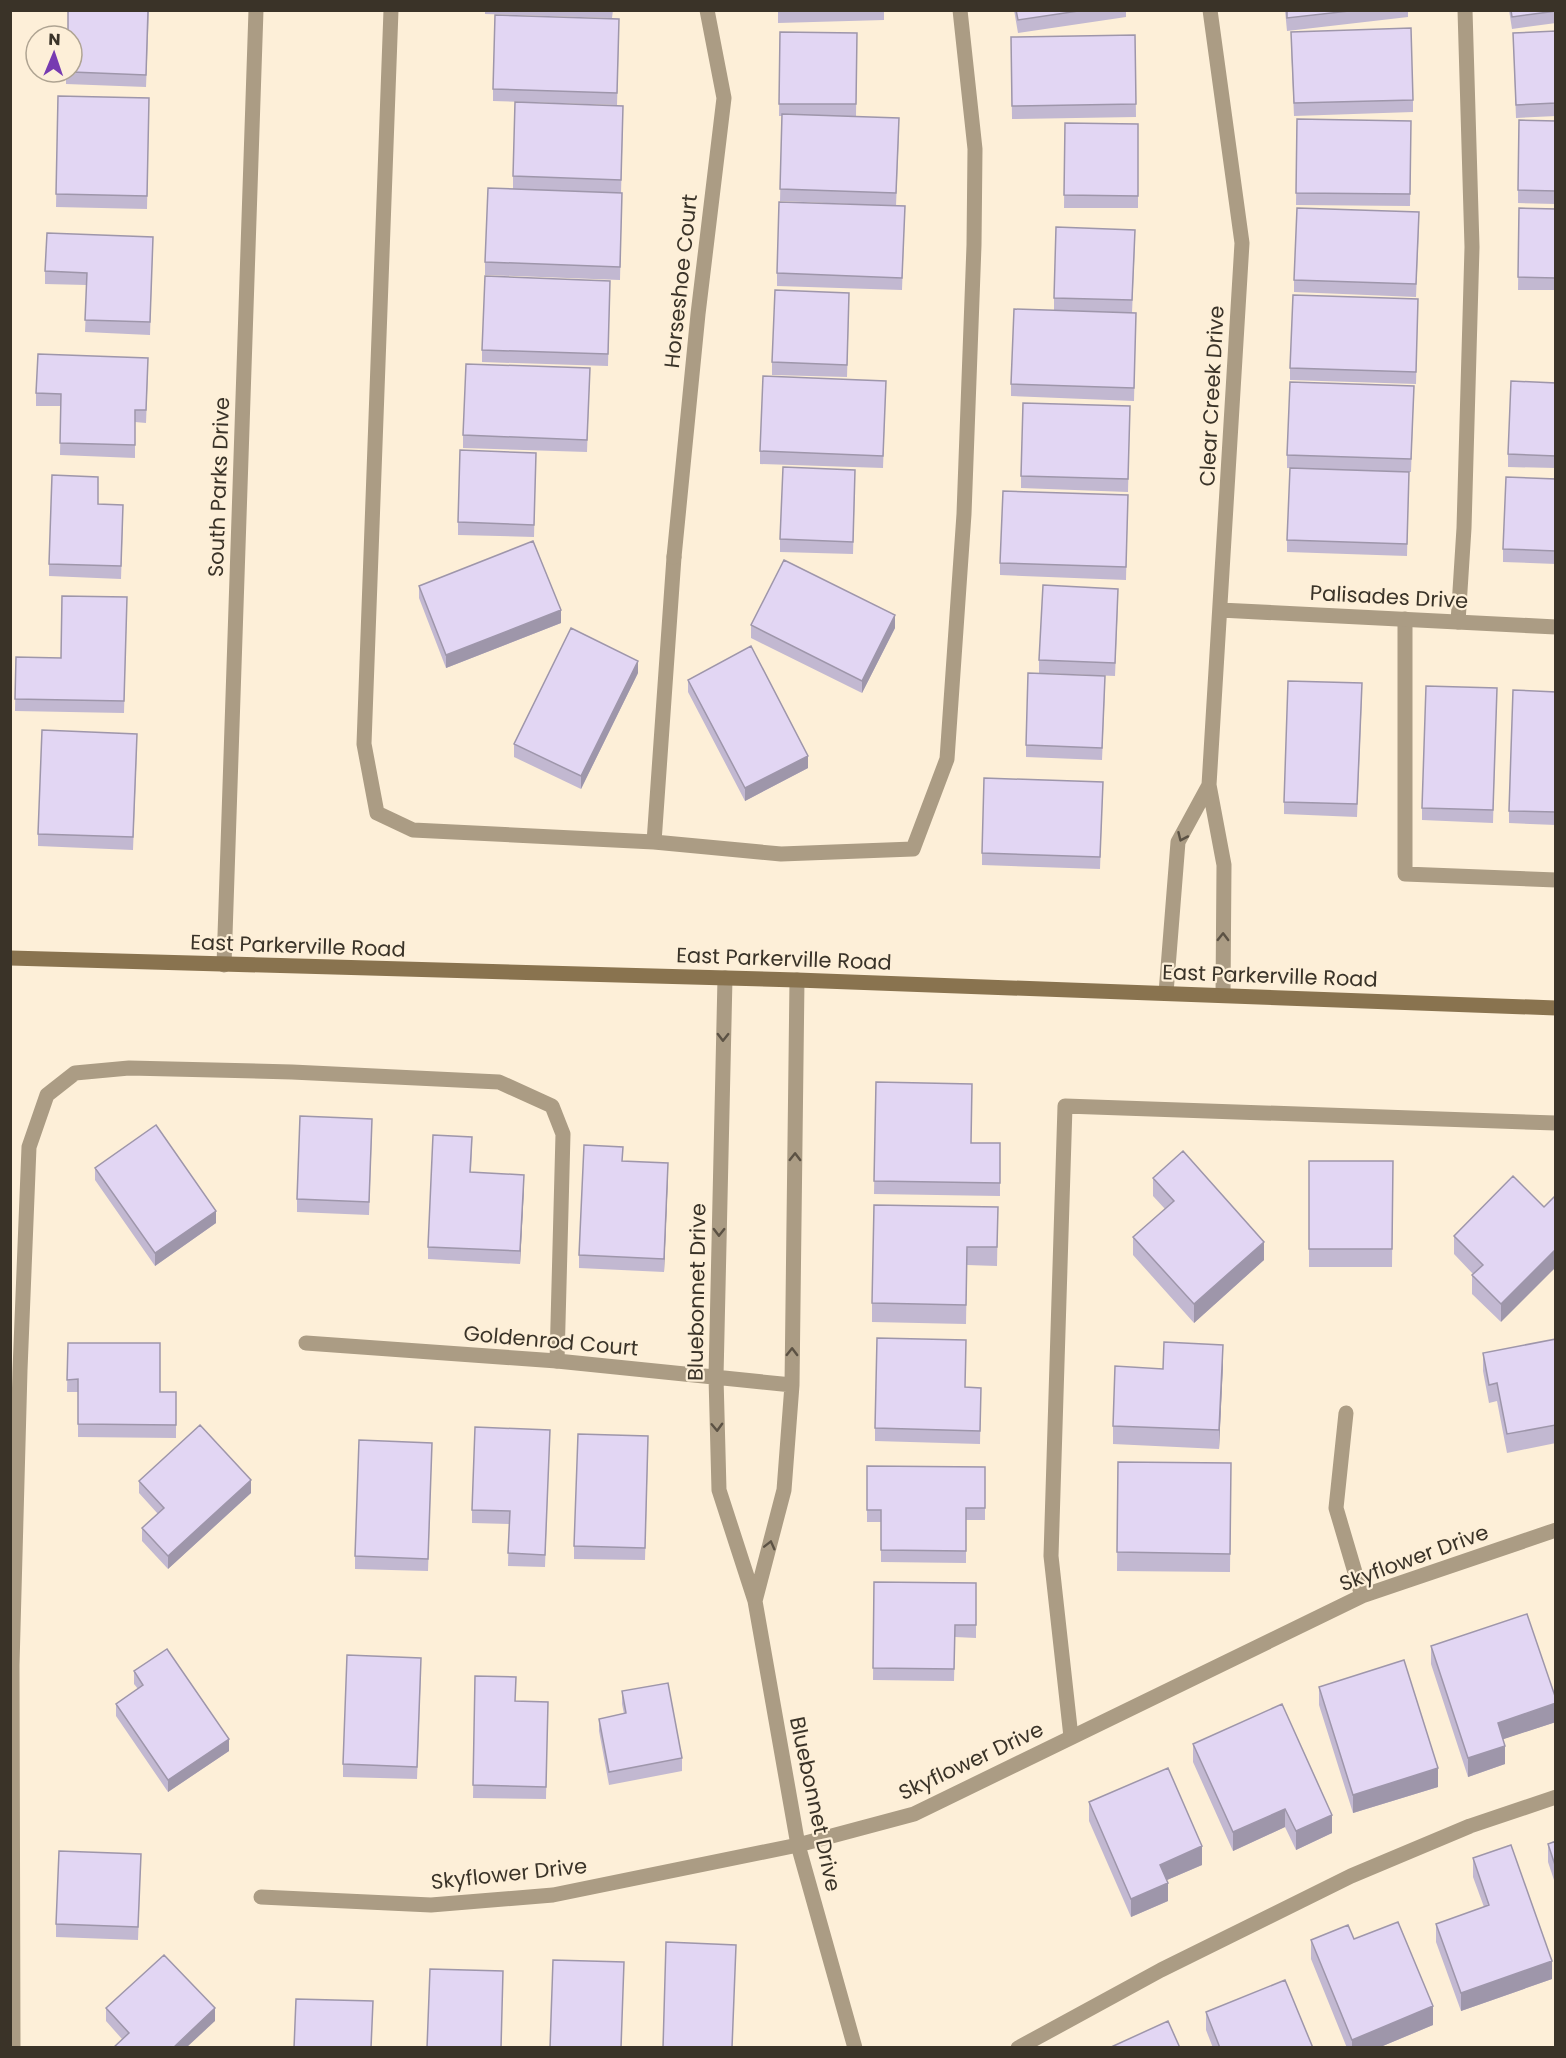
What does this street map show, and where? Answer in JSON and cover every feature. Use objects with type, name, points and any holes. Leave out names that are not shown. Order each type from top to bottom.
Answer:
[{"type":"main road","name":"East Parkerville Road","points":[[10,958],[797,980],[1556,1008]]},
{"type":"street","name":"South Parks Drive","points":[[224,965],[256,10]]},
{"type":"street","points":[[391,10],[364,744],[377,813],[413,830],[654,842],[781,854],[913,849],[947,759],[964,514],[974,245],[975,149],[960,10]]},
{"type":"street","name":"Horseshoe Court","points":[[654,842],[674,557],[698,314],[724,98],[707,10]]},
{"type":"street","name":"Clear Creek Drive","points":[[1210,10],[1242,243],[1209,785],[1224,866],[1223,995]]},
{"type":"street","points":[[1458,622],[1464,528],[1472,247],[1466,10]]},
{"type":"street","name":"Palisades Drive","points":[[1220,610],[1556,627]]},
{"type":"street","points":[[1405,619],[1405,874],[1556,880]]},
{"type":"street","name":"Clear Creek Drive","points":[[1166,993],[1178,842],[1209,785]]},
{"type":"street","name":"Bluebonnet Drive","points":[[725,978],[716,1377],[719,1490],[755,1601],[798,1845],[855,2048]]},
{"type":"street","name":"Bluebonnet Drive","points":[[755,1601],[784,1490],[792,1385],[797,980]]},
{"type":"street","points":[[13,2048],[12,1665],[20,1370],[29,1147],[47,1095],[75,1073],[129,1068],[292,1072],[499,1082],[552,1106],[562,1134],[557,1361]]},
{"type":"street","points":[[1071,1737],[1051,1556],[1065,1106],[1556,1123]]},
{"type":"street","name":"Goldenrod Court","points":[[306,1343],[557,1361],[792,1385]]},
{"type":"street","points":[[1346,1413],[1336,1508],[1362,1596]]},
{"type":"street","name":"Skyflower Drive","points":[[261,1897],[431,1905],[553,1895],[798,1845],[914,1814],[1362,1596],[1556,1530]]},
{"type":"street","points":[[1018,2048],[1161,1970],[1351,1876],[1470,1826],[1556,1797]]},
{"type":"building","points":[[68,10],[148,10],[146,75],[84,72],[84,24],[68,24]]},
{"type":"building","points":[[1016,10],[1085,10],[1018,20]]},
{"type":"building","points":[[1287,10],[1358,10],[1287,18]]},
{"type":"building","points":[[1511,10],[1556,10],[1556,11],[1512,17]]},
{"type":"building","points":[[495,15],[619,19],[617,93],[493,89]]},
{"type":"building","points":[[1411,28],[1413,100],[1294,103],[1291,32]]},
{"type":"building","points":[[1556,31],[1556,103],[1516,105],[1513,33]]},
{"type":"building","points":[[780,32],[857,33],[856,104],[779,104]]},
{"type":"building","points":[[1135,35],[1136,104],[1012,106],[1011,37]]},
{"type":"building","points":[[58,96],[149,98],[147,196],[56,194]]},
{"type":"building","points":[[515,102],[623,106],[621,180],[513,176]]},
{"type":"building","points":[[782,114],[899,118],[896,193],[780,189]]},
{"type":"building","points":[[1297,119],[1411,121],[1410,194],[1296,193]]},
{"type":"building","points":[[1519,120],[1556,121],[1556,191],[1518,190]]},
{"type":"building","points":[[1065,123],[1138,124],[1138,196],[1064,195]]},
{"type":"building","points":[[488,188],[622,193],[620,267],[485,262]]},
{"type":"building","points":[[779,202],[905,206],[902,278],[777,273]]},
{"type":"building","points":[[1297,208],[1419,212],[1416,284],[1294,280]]},
{"type":"building","points":[[1519,208],[1556,209],[1556,278],[1518,277]]},
{"type":"building","points":[[1056,227],[1135,230],[1132,300],[1054,298]]},
{"type":"building","points":[[47,233],[153,237],[150,322],[85,320],[87,273],[45,271]]},
{"type":"building","points":[[485,276],[610,281],[608,354],[482,350]]},
{"type":"building","points":[[775,290],[849,293],[847,365],[772,362]]},
{"type":"building","points":[[1293,295],[1418,299],[1416,372],[1290,368]]},
{"type":"building","points":[[1014,309],[1136,313],[1134,388],[1011,384]]},
{"type":"building","points":[[38,354],[148,358],[146,410],[135,410],[135,445],[60,443],[61,394],[36,393]]},
{"type":"building","points":[[466,364],[590,368],[587,440],[463,435]]},
{"type":"building","points":[[763,376],[886,381],[883,456],[760,451]]},
{"type":"building","points":[[1511,381],[1556,383],[1556,456],[1508,454]]},
{"type":"building","points":[[1290,382],[1414,386],[1411,459],[1287,455]]},
{"type":"building","points":[[1023,403],[1130,406],[1128,479],[1021,476]]},
{"type":"building","points":[[460,450],[536,453],[534,525],[458,522]]},
{"type":"building","points":[[783,467],[855,470],[853,542],[780,539]]},
{"type":"building","points":[[1290,468],[1409,472],[1407,544],[1287,540]]},
{"type":"building","points":[[52,475],[98,477],[98,504],[123,505],[121,566],[49,564]]},
{"type":"building","points":[[1506,477],[1556,479],[1556,551],[1503,549]]},
{"type":"building","points":[[1003,491],[1128,495],[1126,567],[1000,563]]},
{"type":"building","points":[[533,541],[561,610],[446,655],[419,586]]},
{"type":"building","points":[[784,560],[895,615],[862,681],[751,625]]},
{"type":"building","points":[[1043,585],[1118,589],[1115,663],[1039,660]]},
{"type":"building","points":[[62,596],[127,597],[124,701],[15,699],[16,657],[61,658]]},
{"type":"building","points":[[571,628],[638,661],[581,776],[514,744]]},
{"type":"building","points":[[751,646],[808,756],[745,788],[688,680]]},
{"type":"building","points":[[1028,673],[1105,676],[1102,748],[1026,745]]},
{"type":"building","points":[[1288,681],[1362,683],[1357,804],[1284,802]]},
{"type":"building","points":[[1426,686],[1497,688],[1493,810],[1422,808]]},
{"type":"building","points":[[1513,690],[1556,692],[1556,812],[1509,811]]},
{"type":"building","points":[[42,730],[137,734],[133,837],[38,834]]},
{"type":"building","points":[[984,778],[1103,782],[1100,857],[982,853]]},
{"type":"building","points":[[876,1082],[972,1084],[971,1143],[1000,1143],[1000,1183],[874,1181]]},
{"type":"building","points":[[300,1116],[372,1119],[369,1202],[297,1199]]},
{"type":"building","points":[[156,1125],[216,1211],[155,1253],[95,1168]]},
{"type":"building","points":[[433,1135],[472,1137],[470,1172],[524,1175],[520,1251],[428,1247]]},
{"type":"building","points":[[584,1145],[623,1147],[622,1161],[668,1163],[664,1259],[579,1255]]},
{"type":"building","points":[[1183,1151],[1264,1242],[1194,1304],[1133,1237],[1174,1201],[1153,1178]]},
{"type":"building","points":[[1309,1161],[1393,1161],[1392,1249],[1309,1249]]},
{"type":"building","points":[[1513,1176],[1544,1207],[1556,1195],[1556,1249],[1501,1304],[1472,1275],[1483,1265],[1454,1236]]},
{"type":"building","points":[[874,1205],[998,1207],[997,1247],[967,1247],[966,1305],[872,1303]]},
{"type":"building","points":[[877,1338],[966,1340],[965,1387],[981,1388],[980,1431],[875,1428]]},
{"type":"building","points":[[1556,1339],[1556,1425],[1507,1434],[1497,1383],[1489,1385],[1483,1353]]},
{"type":"building","points":[[1164,1342],[1223,1345],[1219,1430],[1113,1426],[1115,1366],[1163,1369]]},
{"type":"building","points":[[68,1343],[160,1343],[160,1392],[176,1392],[176,1425],[78,1424],[78,1379],[67,1380]]},
{"type":"building","points":[[200,1425],[251,1480],[168,1556],[142,1528],[164,1508],[139,1481]]},
{"type":"building","points":[[475,1427],[550,1430],[545,1555],[508,1553],[510,1511],[472,1510]]},
{"type":"building","points":[[578,1434],[648,1436],[645,1548],[574,1546]]},
{"type":"building","points":[[359,1440],[432,1443],[428,1559],[355,1556]]},
{"type":"building","points":[[1118,1462],[1231,1463],[1230,1554],[1117,1552]]},
{"type":"building","points":[[867,1466],[985,1467],[985,1508],[966,1508],[966,1551],[881,1550],[881,1510],[867,1510]]},
{"type":"building","points":[[874,1582],[976,1583],[976,1625],[955,1625],[954,1669],[873,1668]]},
{"type":"building","points":[[1527,1614],[1556,1703],[1498,1723],[1505,1746],[1468,1758],[1431,1646]]},
{"type":"building","points":[[167,1649],[229,1739],[168,1780],[116,1704],[143,1685],[134,1671]]},
{"type":"building","points":[[347,1655],[421,1658],[417,1767],[343,1764]]},
{"type":"building","points":[[1404,1660],[1438,1768],[1353,1795],[1319,1687]]},
{"type":"building","points":[[475,1676],[516,1677],[515,1701],[548,1702],[546,1787],[473,1785]]},
{"type":"building","points":[[668,1683],[682,1758],[609,1772],[599,1719],[626,1713],[622,1691]]},
{"type":"building","points":[[1282,1704],[1332,1815],[1296,1831],[1285,1809],[1233,1832],[1193,1744]]},
{"type":"building","points":[[1168,1768],[1202,1846],[1160,1865],[1168,1883],[1131,1899],[1089,1802]]},
{"type":"building","points":[[1556,1841],[1556,1868],[1548,1844]]},
{"type":"building","points":[[1511,1845],[1552,1961],[1461,1993],[1436,1924],[1489,1905],[1473,1858]]},
{"type":"building","points":[[59,1851],[141,1854],[138,1927],[56,1924]]},
{"type":"building","points":[[1398,1922],[1433,2006],[1352,2040],[1311,1940],[1348,1925],[1354,1939]]},
{"type":"building","points":[[666,1942],[736,1945],[732,2048],[663,2048]]},
{"type":"building","points":[[164,1955],[215,2008],[173,2048],[113,2048],[129,2033],[106,2008]]},
{"type":"building","points":[[553,1960],[624,1962],[621,2048],[550,2048]]},
{"type":"building","points":[[430,1969],[503,1971],[501,2048],[427,2048]]},
{"type":"building","points":[[1285,1980],[1313,2048],[1220,2048],[1206,2012]]},
{"type":"building","points":[[296,1999],[373,2001],[371,2048],[294,2048]]},
{"type":"building","points":[[1168,2021],[1180,2048],[1109,2048]]}]
